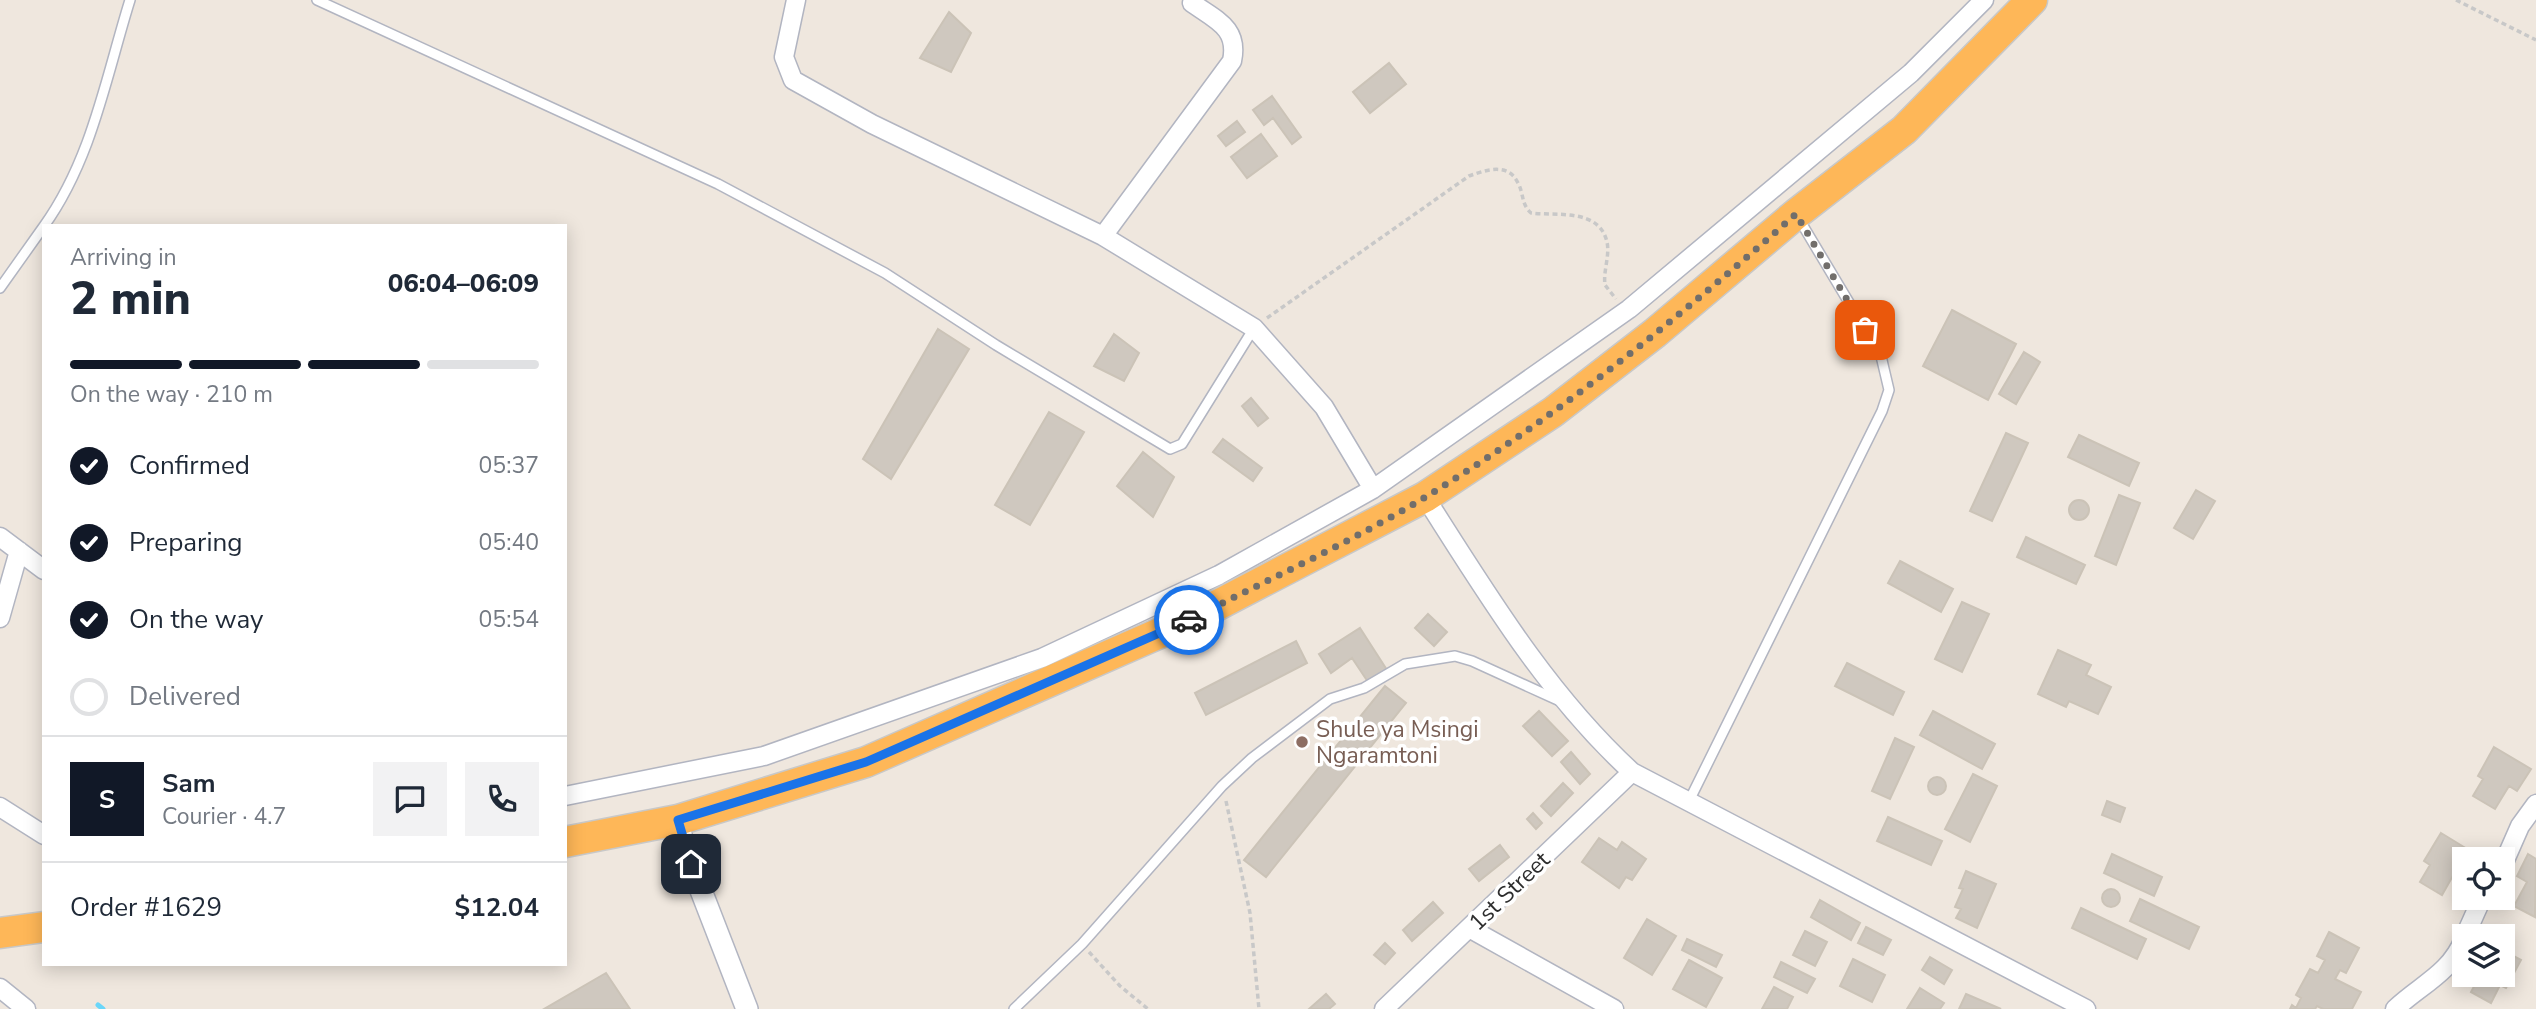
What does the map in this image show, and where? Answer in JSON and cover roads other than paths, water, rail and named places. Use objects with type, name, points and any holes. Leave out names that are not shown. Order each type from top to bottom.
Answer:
[{"type":"highway","points":[[567,842],[678,820],[879,757],[1185,622],[1425,497],[1553,412],[1655,333],[1796,214],[1904,130],[2032,0]]},
{"type":"highway","points":[[0,933],[42,927]]},
{"type":"street","points":[[796,0],[785,47],[786,66],[793,80],[872,124],[1103,236],[1254,328],[1324,407],[1373,489]]},
{"type":"street","points":[[567,796],[764,756],[1042,658],[1219,575],[1373,489],[1629,309],[1911,73],[1984,0]]},
{"type":"street","points":[[1103,236],[1232,61],[1234,40],[1225,26],[1192,3]]},
{"type":"street","points":[[1425,497],[1470,570],[1567,704],[1596,739],[1632,772],[2085,1009]]},
{"type":"street","points":[[0,537],[42,568]]},
{"type":"street","points":[[0,618],[19,551]]},
{"type":"street","name":"1st Street","points":[[1384,1009],[1632,772]]},
{"type":"street","points":[[2511,847],[2520,826],[2536,804]]},
{"type":"street","points":[[0,807],[42,834]]},
{"type":"street","points":[[678,820],[683,844],[747,1009]]},
{"type":"street","points":[[1469,928],[1614,1009]]},
{"type":"street","points":[[2395,1009],[2452,961]]},
{"type":"street","points":[[0,988],[26,1009]]},
{"type":"lane","points":[[45,224],[72,182],[86,151],[130,0]]},
{"type":"lane","points":[[317,0],[718,184],[885,272],[996,345],[1170,449],[1182,444],[1254,328]]},
{"type":"lane","points":[[1689,801],[1882,411],[1889,390],[1881,356],[1796,214]]},
{"type":"lane","points":[[0,288],[42,229]]},
{"type":"lane","points":[[1014,1009],[1082,944],[1222,786],[1252,758],[1330,699],[1364,688],[1405,664],[1455,656],[1472,661],[1567,704]]},
{"type":"waterway","points":[[98,1005],[103,1009]]},
{"type":"place","name":"Shule ya Msingi Ngaramtoni","points":[[1302,742]]}]
